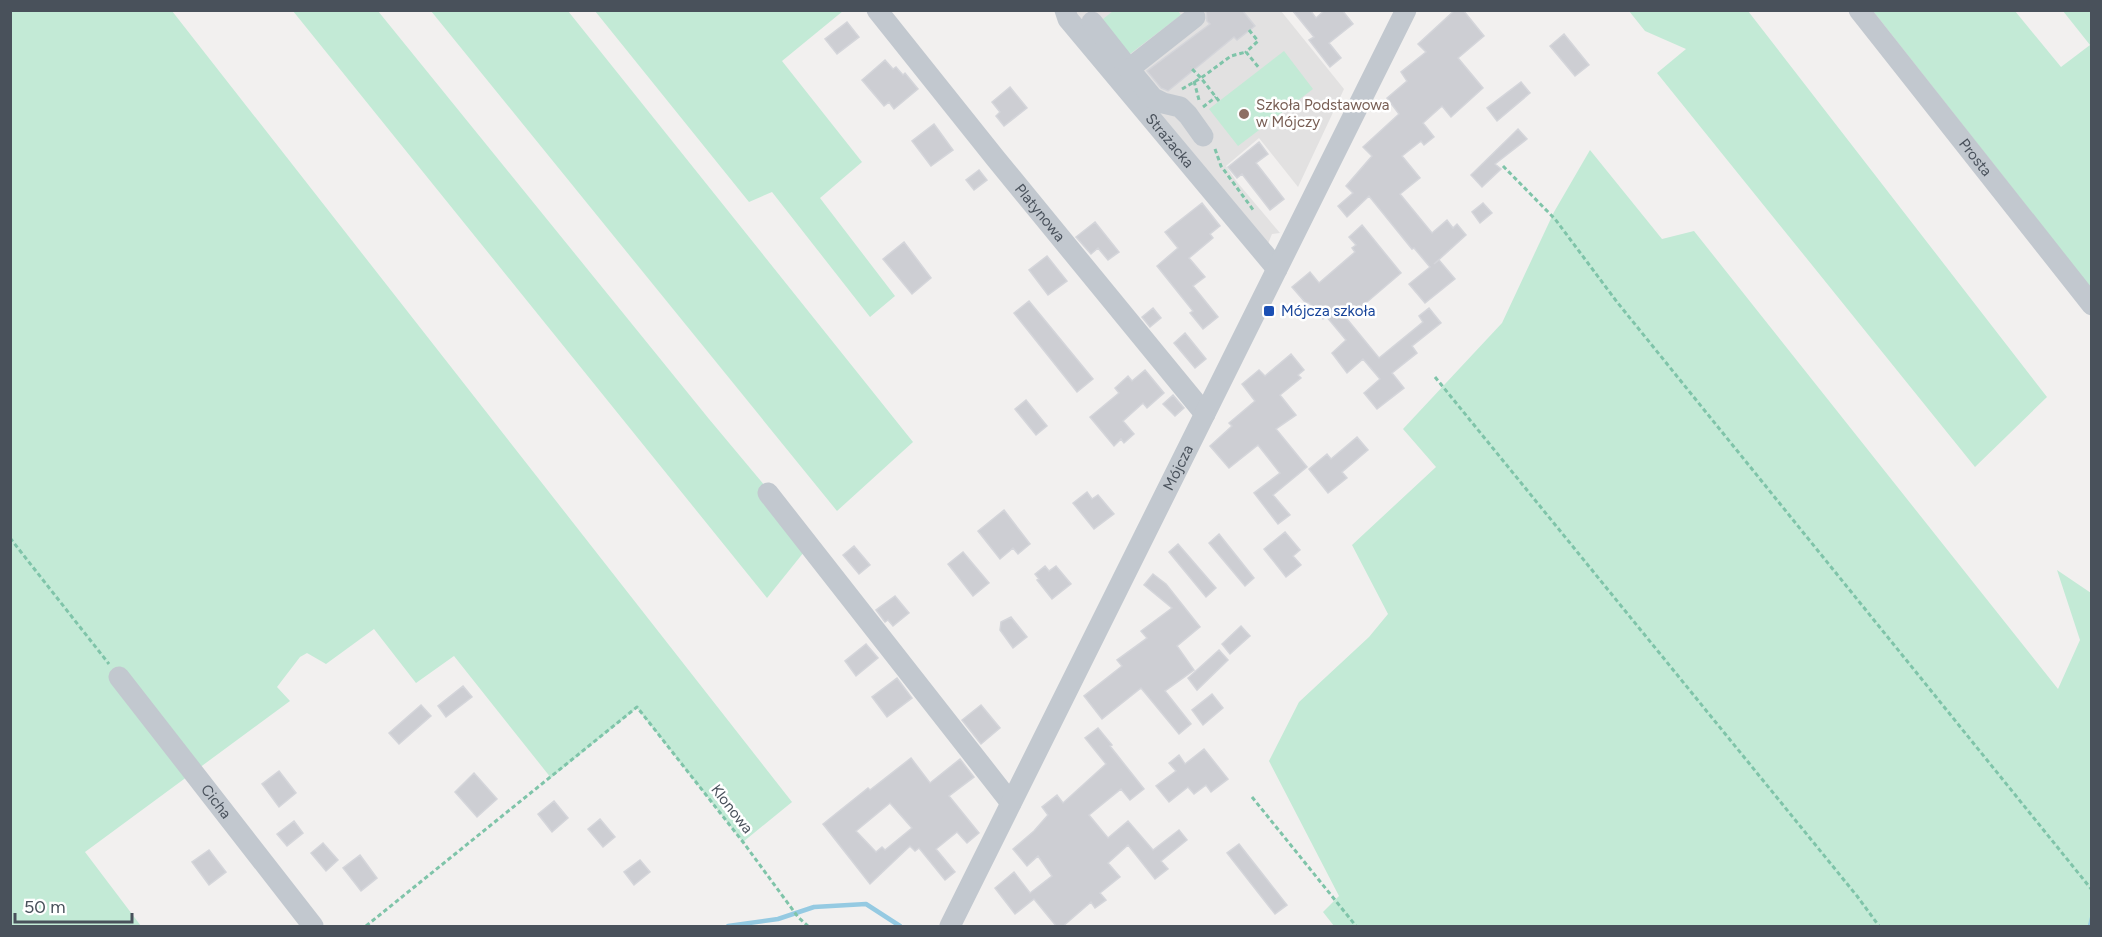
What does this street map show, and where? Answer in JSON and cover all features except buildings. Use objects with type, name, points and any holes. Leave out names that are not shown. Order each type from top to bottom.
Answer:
[{"type":"street","name":"Platynowa","points":[[877,10],[1011,178],[1205,414]]},
{"type":"street","name":"Strażacka","points":[[1065,10],[1068,19],[1277,269]]},
{"type":"street","name":"Mójcza","points":[[950,927],[1406,10]]},
{"type":"street","name":"Prosta","points":[[1859,10],[2091,305]]},
{"type":"street","points":[[1128,69],[1195,17]]},
{"type":"street","points":[[1092,22],[1153,98],[1162,103],[1180,107],[1209,141]]},
{"type":"street","points":[[768,493],[1011,803]]},
{"type":"street","name":"Cicha","points":[[119,678],[313,927]]},
{"type":"path","points":[[1176,93],[1231,56],[1246,52],[1258,41],[1249,30]]},
{"type":"path","points":[[1246,52],[1260,69]]},
{"type":"path","points":[[1190,67],[1219,101]]},
{"type":"path","points":[[1194,81],[1202,110],[1216,97]]},
{"type":"path","points":[[1209,141],[1221,166],[1260,218]]},
{"type":"path","points":[[1503,166],[1555,219],[1617,302],[2091,890]]},
{"type":"path","points":[[1435,377],[1732,741],[1879,927]]},
{"type":"path","points":[[10,538],[119,678]]},
{"type":"path","name":"Klonowa","points":[[366,927],[637,707],[808,927]]},
{"type":"path","points":[[1252,797],[1356,927]]},
{"type":"shaded area","name":"Szkoła Podstawowa w Mójczy","points":[[1075,10],[1281,11],[1344,89],[1298,187],[1259,138],[1226,166],[1280,233],[1272,234],[1265,251],[1075,14]]},
{"type":"green space","points":[[10,11],[172,11],[792,802],[743,842],[637,708],[551,778],[454,656],[416,683],[374,629],[326,664],[307,653],[300,657],[277,687],[290,701],[85,852],[141,926],[11,926]]},
{"type":"green space","points":[[293,11],[378,11],[709,419],[812,542],[767,598]]},
{"type":"green space","points":[[431,11],[568,11],[913,442],[837,511]]},
{"type":"green space","points":[[595,11],[843,11],[782,61],[862,162],[820,198],[895,296],[870,317],[772,192],[749,202]]},
{"type":"green space","points":[[1113,11],[1178,11],[1181,15],[1126,57],[1098,23]]},
{"type":"green space","points":[[1629,11],[1748,11],[2047,397],[1975,467],[1657,73],[1686,49],[1645,31]]},
{"type":"green space","points":[[1873,11],[2015,11],[2061,67],[2090,45],[2063,11],[2091,11],[2091,288]]},
{"type":"green space","points":[[1284,51],[1313,89],[1238,146],[1209,109]]},
{"type":"green space","points":[[1590,150],[1662,239],[1694,231],[2058,689],[2080,640],[2057,570],[2091,593],[2091,926],[1334,926],[1323,912],[1339,896],[1269,761],[1299,702],[1369,637],[1388,614],[1352,545],[1436,467],[1403,429],[1502,323],[1554,212]]},
{"type":"waterway","points":[[728,926],[778,919],[814,907],[866,904],[900,926]]},
{"type":"waterway","points":[[2090,926],[2092,918]]},
{"type":"place","name":"Szkoła Podstawowa w Mójczy","points":[[1244,114]]},
{"type":"place","name":"Mójcza szkoła","points":[[1269,311]]}]
